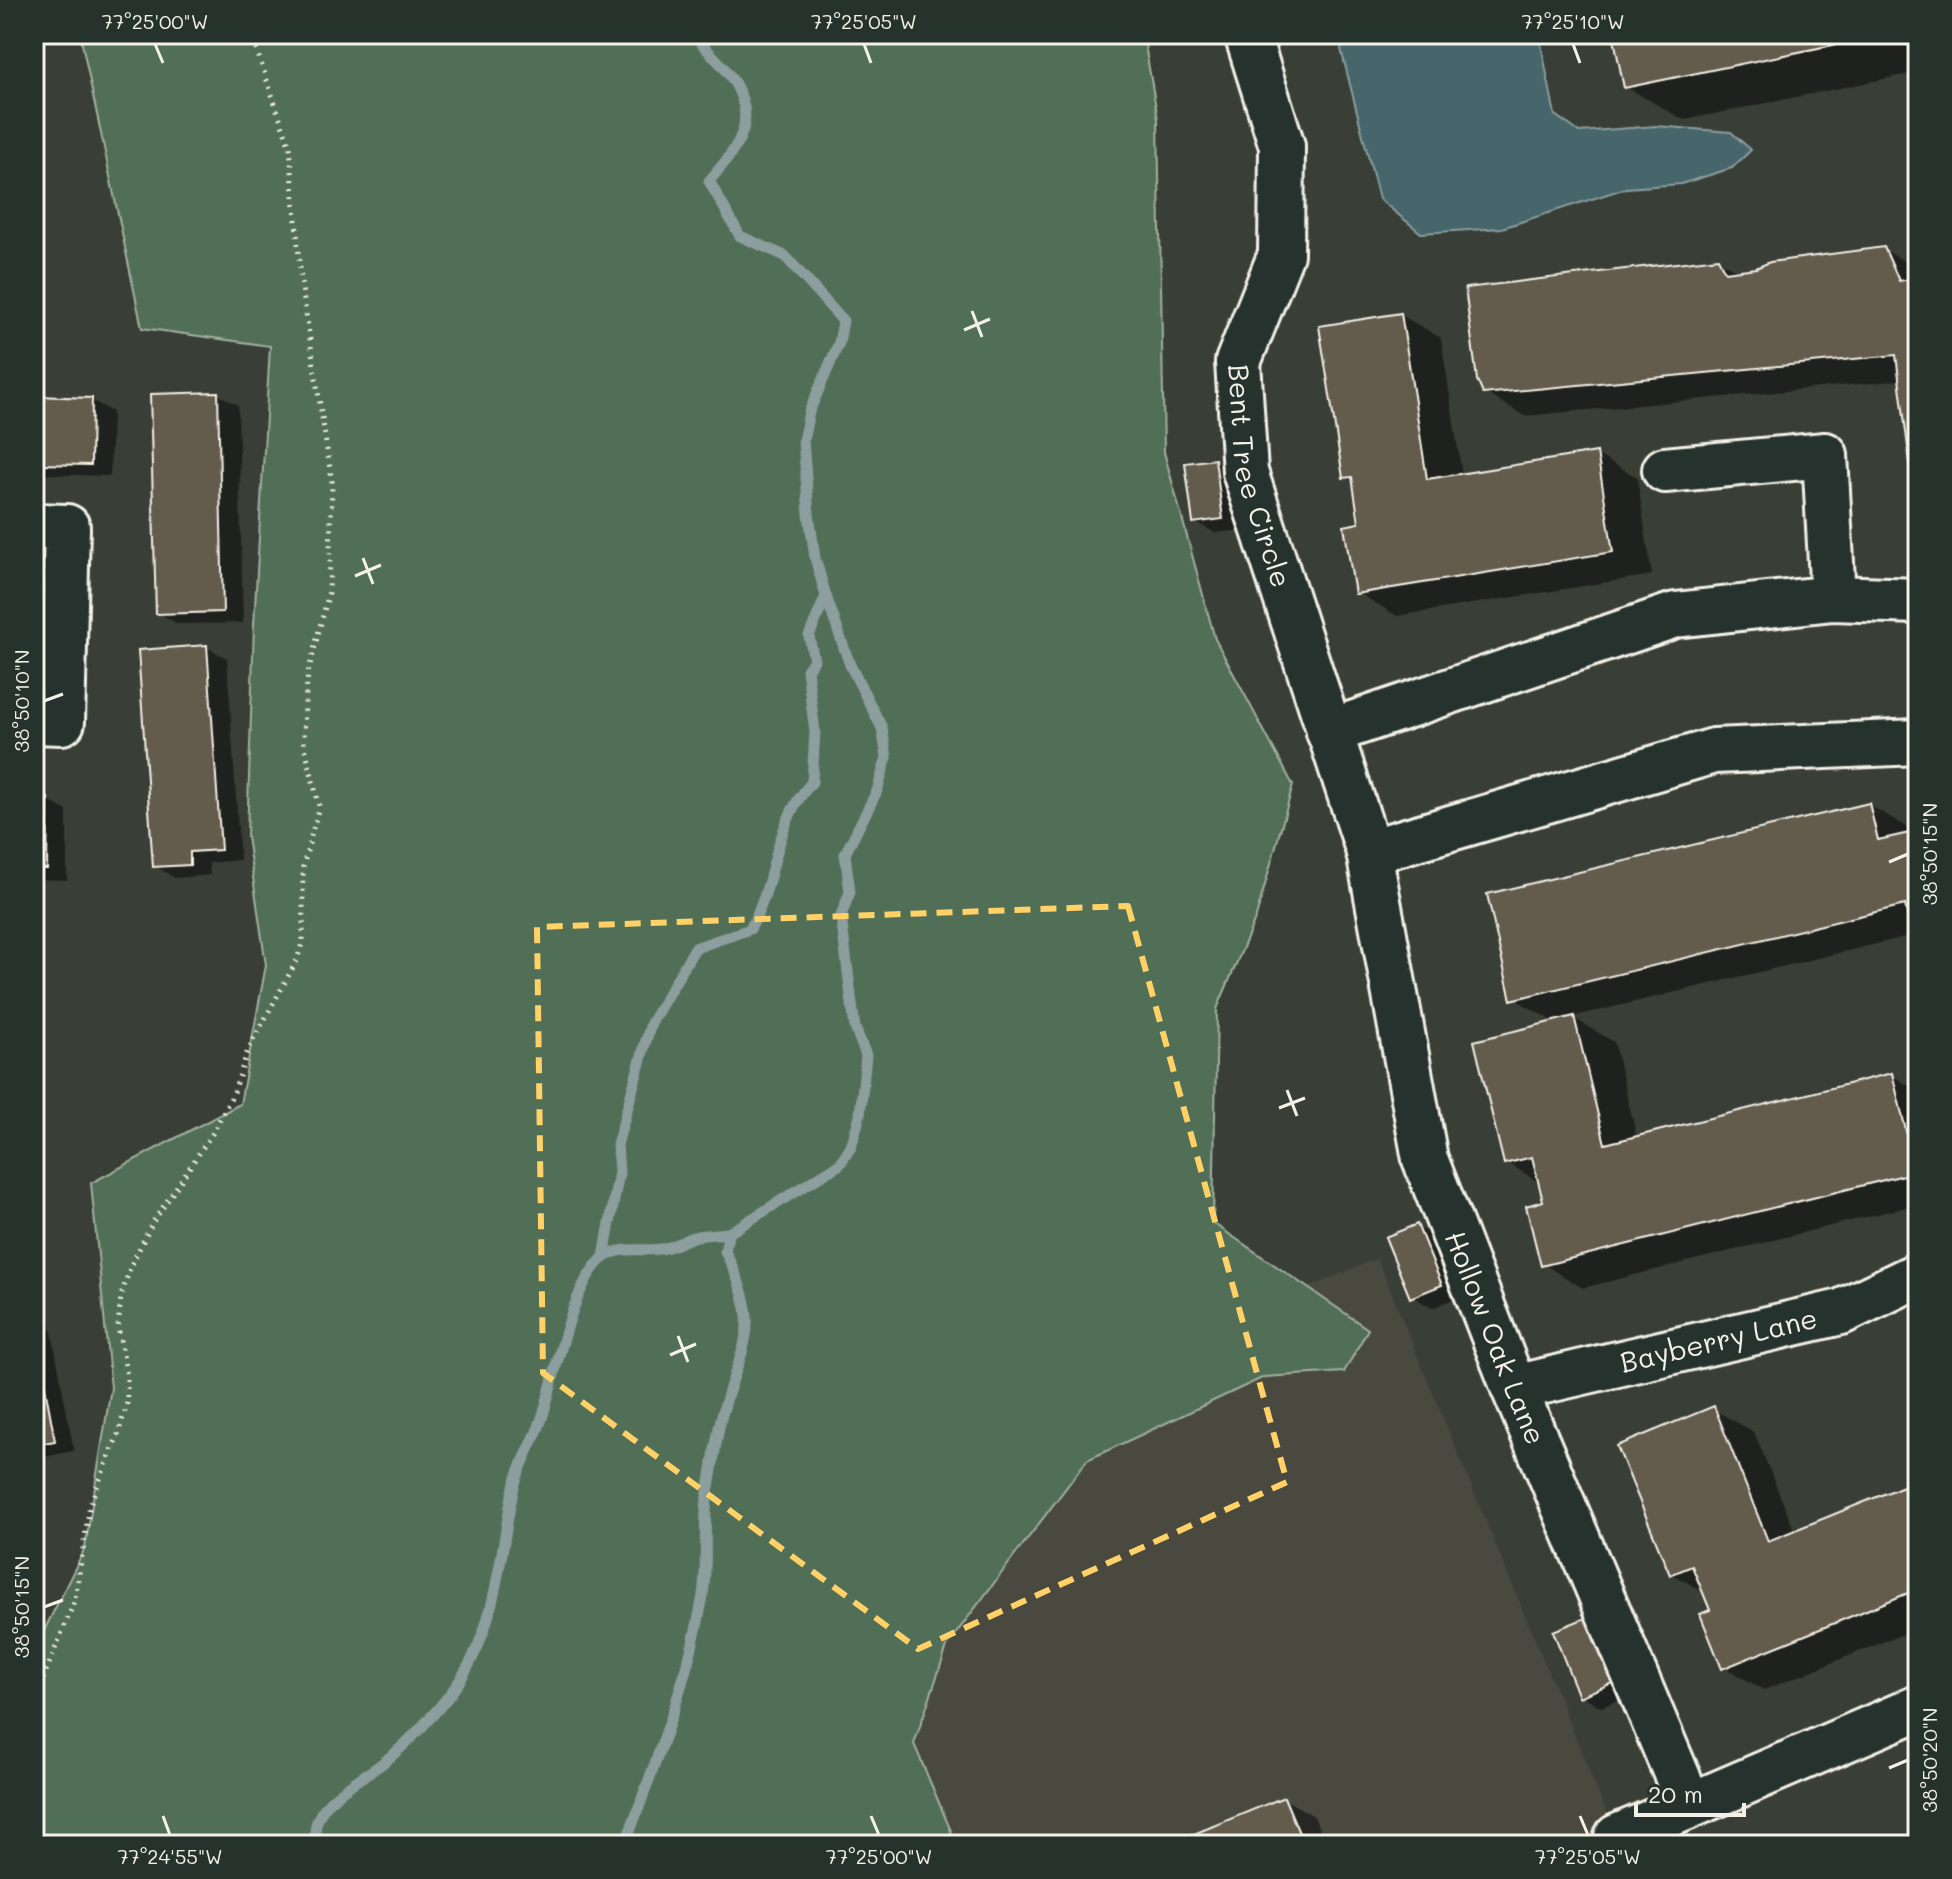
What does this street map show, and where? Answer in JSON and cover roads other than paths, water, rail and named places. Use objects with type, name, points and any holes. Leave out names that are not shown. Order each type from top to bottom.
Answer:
[{"type":"street","name":"Bent Tree Circle","points":[[1247,34],[1282,146],[1282,161],[1281,254],[1238,362],[1245,472],[1369,852]]},
{"type":"street","points":[[1665,470],[1825,455],[1833,598]]},
{"type":"street","points":[[34,526],[67,527],[62,722],[34,721]]},
{"type":"street","points":[[1329,732],[1675,615],[1833,598],[1918,601]]},
{"type":"street","points":[[1369,852],[1714,751],[1918,742]]},
{"type":"street","name":"Hollow Oak Lane","points":[[1369,852],[1425,1159],[1514,1388],[1689,1804]]},
{"type":"street","name":"Bayberry Lane","points":[[1514,1388],[1841,1312],[1918,1275]]},
{"type":"street","points":[[1617,1837],[1918,1708]]},
{"type":"water","points":[[1352,34],[1539,34],[1555,115],[1579,132],[1656,126],[1731,132],[1751,150],[1732,168],[1681,184],[1626,188],[1502,228],[1421,233],[1379,199],[1341,49]]},
{"type":"waterway","points":[[625,1845],[679,1694],[702,1601],[708,1492],[719,1428],[746,1337],[745,1301],[725,1251],[729,1233],[840,1164],[851,1147],[860,1115],[866,1055],[855,1028],[841,916],[850,892],[845,854],[877,791],[887,757],[882,728],[850,665],[826,596],[815,558],[809,514],[803,441],[809,412],[839,343],[843,321],[785,256],[740,236],[709,181],[738,142],[745,116],[737,88],[695,34]]},
{"type":"waterway","points":[[604,1257],[619,1172],[617,1145],[651,1023],[695,948],[750,929],[789,817],[812,782],[815,732],[807,670],[814,660],[809,636],[826,596]]},
{"type":"waterway","points":[[317,1845],[315,1830],[326,1806],[415,1734],[437,1711],[474,1656],[496,1587],[515,1482],[540,1424],[573,1309],[593,1268],[606,1256],[620,1251],[658,1249],[697,1236],[729,1233]]}]
